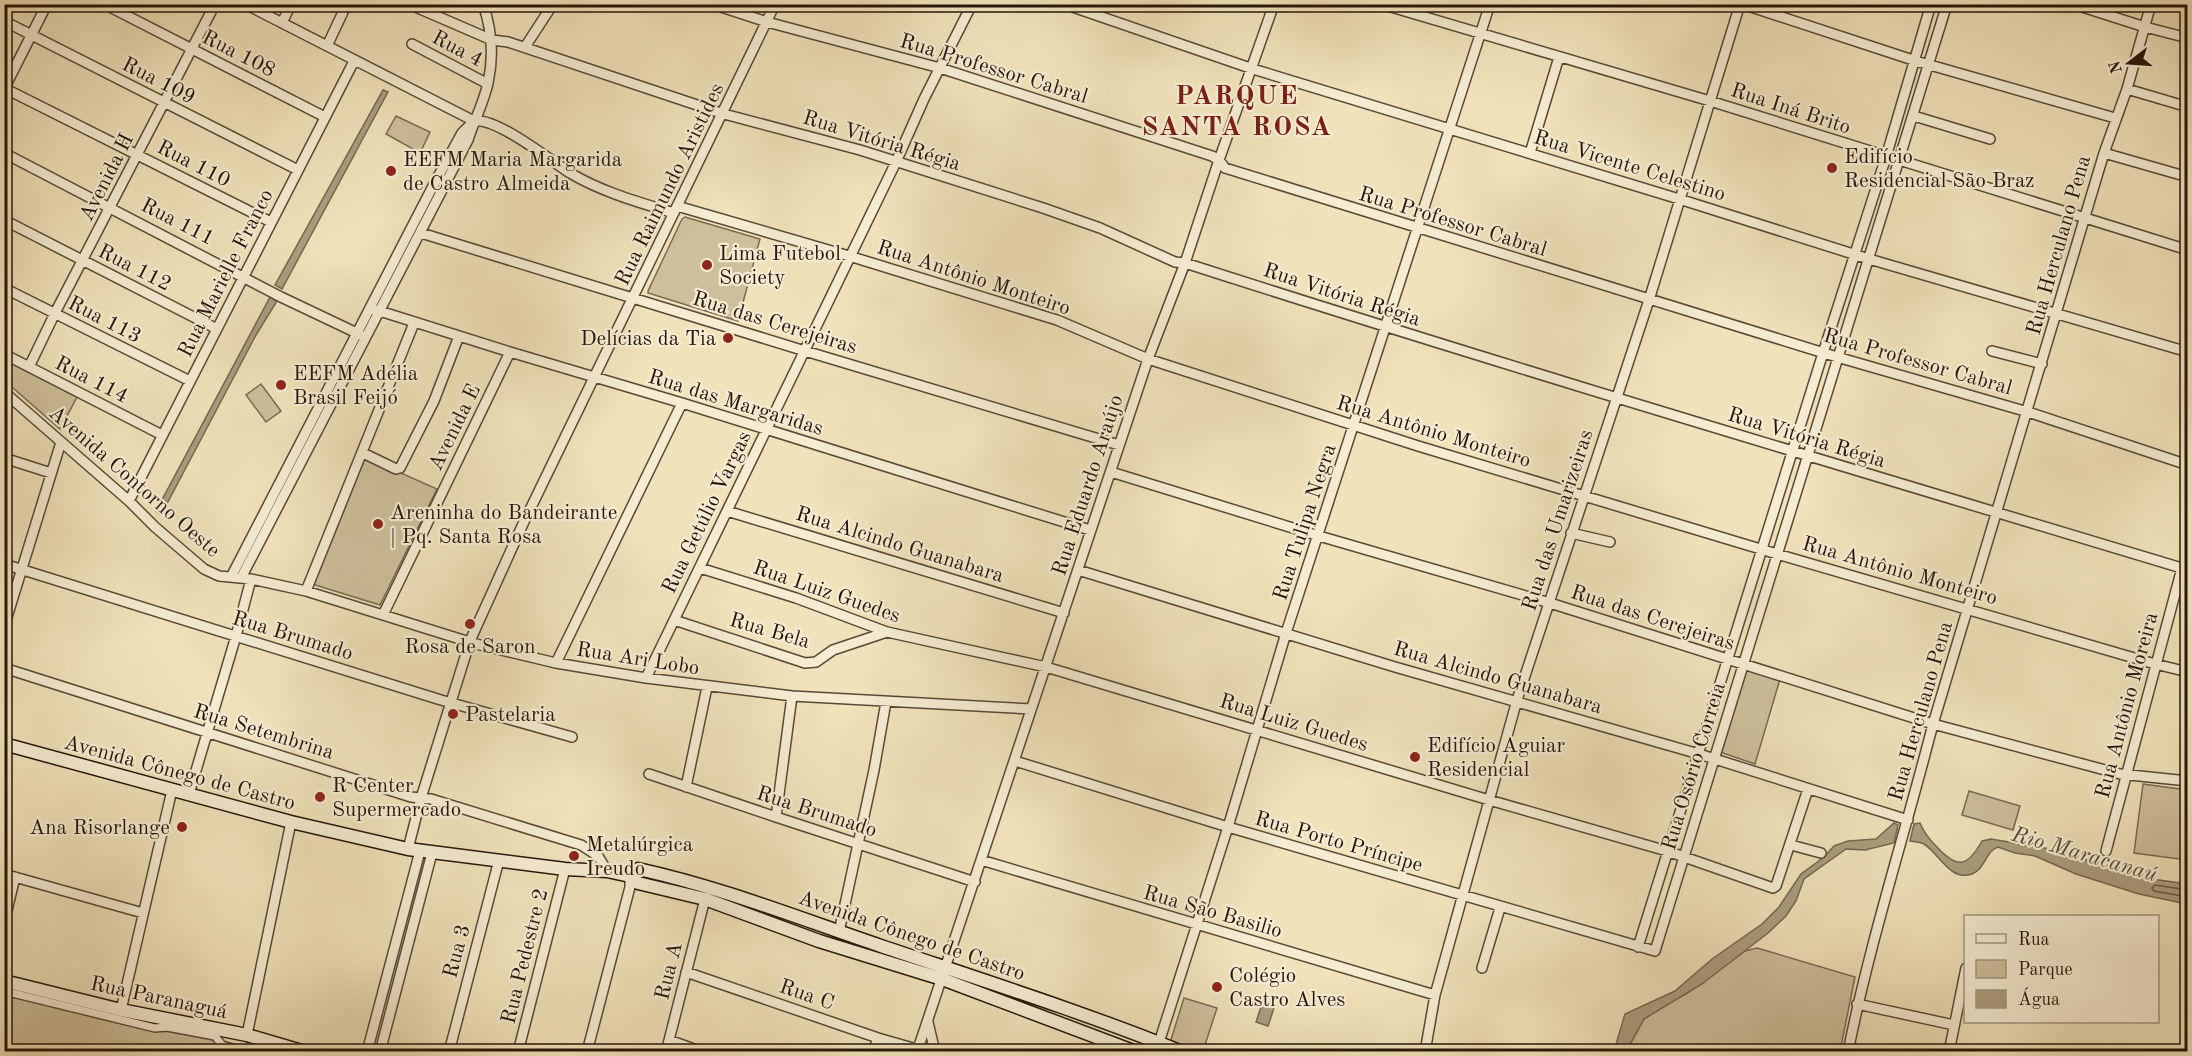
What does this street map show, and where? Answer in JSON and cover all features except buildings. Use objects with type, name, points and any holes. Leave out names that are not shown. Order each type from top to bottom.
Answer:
[{"type":"main road","name":"Avenida Cônego de Castro","points":[[4,744],[291,822],[420,851],[565,869],[607,871],[630,876],[638,883],[705,899],[819,940],[1052,1003],[1158,1047],[1182,1052]]},
{"type":"main road","name":"Avenida Cônego de Castro","points":[[630,876],[638,869],[708,886],[839,932],[1136,1052]]},
{"type":"main road","points":[[705,899],[708,886]]},
{"type":"main road","points":[[819,940],[823,927]]},
{"type":"main road","name":"Rua Paranaguá","points":[[4,981],[121,1010],[248,1035],[305,1052]]},
{"type":"street","points":[[5,88],[47,4]]},
{"type":"street","name":"Rua 108","points":[[104,4],[325,117]]},
{"type":"street","name":"Avenida H","points":[[29,367],[215,4]]},
{"type":"street","name":"Rua Antônio Monteiro","points":[[245,4],[474,121],[481,120],[522,140],[568,172],[600,188],[849,256],[1057,320],[1148,359],[1583,496],[2187,672]]},
{"type":"street","points":[[282,23],[291,4]]},
{"type":"street","points":[[327,46],[343,12],[343,8],[337,4]]},
{"type":"street","points":[[375,310],[421,233],[468,140],[488,84],[492,40],[483,4]]},
{"type":"street","points":[[525,47],[553,4]]},
{"type":"street","name":"Rua Professor Cabral","points":[[712,4],[767,22],[940,68],[1219,160],[1225,168],[1649,300],[2028,412],[2187,465]]},
{"type":"street","name":"Rua Raimundo Aristides","points":[[420,851],[421,798],[470,641],[522,526],[775,4]]},
{"type":"street","name":"Rua Getúlio Vargas","points":[[646,678],[972,4]]},
{"type":"street","name":"Rua Vicente Celestino","points":[[1065,4],[1253,69],[1869,259],[2187,352]]},
{"type":"street","name":"Rua Eduardo Araújo","points":[[917,1049],[975,882],[1148,359],[1185,263],[1274,4]]},
{"type":"street","name":"Rua Iná Brito","points":[[1381,4],[1710,101],[2187,250]]},
{"type":"street","name":"Rua Tulipa Negra","points":[[1158,1047],[1228,827],[1286,633],[1490,4]]},
{"type":"street","points":[[1741,4],[1916,61],[2115,118]]},
{"type":"street","name":"Rua das Umarizeiras","points":[[1425,1052],[1435,995],[1517,700],[1649,300],[1741,4]]},
{"type":"street","name":"Rua Osório Correia","points":[[1638,947],[1726,660],[1916,61],[1931,4]]},
{"type":"street","name":"Rua Osório Correia","points":[[1654,952],[1947,4]]},
{"type":"street","points":[[2073,4],[2187,38]]},
{"type":"street","name":"Rua Herculano Pena","points":[[1848,1052],[1857,1004],[1933,724],[2104,153],[2127,89],[2151,4]]},
{"type":"street","name":"Rua Vitória Régia","points":[[418,8],[492,40],[525,47],[723,114],[860,150],[1091,225],[1175,262],[1185,263],[1386,328],[1617,397],[1792,453],[2185,569]]},
{"type":"street","name":"Rua 109","points":[[4,21],[298,171]]},
{"type":"street","name":"Rua 4","points":[[412,44],[488,84]]},
{"type":"street","points":[[1530,153],[1559,57]]},
{"type":"street","name":"Rua Marielle Franco","points":[[129,501],[354,61]]},
{"type":"street","name":"Rua 110","points":[[5,88],[272,222]]},
{"type":"street","points":[[2127,89],[2187,107]]},
{"type":"street","points":[[1914,116],[1990,139]]},
{"type":"street","points":[[189,794],[236,636],[241,578],[375,310],[434,184],[462,133],[474,121]]},
{"type":"street","name":"Rua 111","points":[[4,153],[281,297],[362,335]]},
{"type":"street","points":[[2104,153],[2187,177]]},
{"type":"street","name":"Rua 112","points":[[4,220],[217,329]]},
{"type":"street","name":"Rua das Cerejeiras","points":[[421,233],[1119,445]]},
{"type":"street","name":"Rua 113","points":[[4,288],[190,381]]},
{"type":"street","name":"Rua das Margaridas","points":[[375,310],[1090,530]]},
{"type":"street","points":[[306,591],[414,323]]},
{"type":"street","points":[[363,453],[396,469],[400,468],[434,400],[459,336]]},
{"type":"street","points":[[1992,351],[2042,364]]},
{"type":"street","name":"Avenida E","points":[[383,615],[510,352]]},
{"type":"street","name":"Rua 114","points":[[4,354],[162,435]]},
{"type":"street","name":"Avenida Contorno Oeste","points":[[4,392],[204,569],[219,576],[241,578]]},
{"type":"street","points":[[556,663],[682,403]]},
{"type":"street","points":[[4,627],[61,442]]},
{"type":"street","points":[[4,458],[51,473]]},
{"type":"street","name":"Rua das Cerejeiras","points":[[1111,472],[1319,536],[1550,603],[1933,724],[2127,775],[2187,781]]},
{"type":"street","name":"Rua Alcindo Guanabara","points":[[727,511],[1064,613]]},
{"type":"street","points":[[1571,533],[1610,542]]},
{"type":"street","name":"Rua Brumado","points":[[4,564],[449,703],[572,737]]},
{"type":"street","name":"Rua Luiz Guedes","points":[[700,568],[796,598],[887,632],[1046,667],[1667,851],[1773,888],[1776,886],[1791,845],[1808,789]]},
{"type":"street","name":"Rua Antônio Moreira","points":[[2106,851],[2155,664],[2185,569]]},
{"type":"street","name":"Rua Alcindo Guanabara","points":[[1078,570],[1395,667],[1517,700],[1699,754],[1907,822]]},
{"type":"street","name":"Rua Ari Lobo","points":[[241,578],[306,591],[470,641],[556,663],[646,678],[792,696],[1031,709]]},
{"type":"street","name":"Rua Bela","points":[[674,620],[805,663],[816,662],[833,650],[887,632]]},
{"type":"street","name":"Rua Setembrina","points":[[4,668],[411,797],[431,799],[581,845],[598,856],[607,871]]},
{"type":"street","points":[[686,787],[707,687]]},
{"type":"street","points":[[776,817],[792,696]]},
{"type":"street","points":[[839,932],[874,771],[886,702]]},
{"type":"street","name":"Rua Porto Príncipe","points":[[1015,761],[1462,897],[1654,952]]},
{"type":"street","name":"Rua Brumado","points":[[649,774],[975,882]]},
{"type":"street","points":[[121,1010],[172,790]]},
{"type":"street","points":[[248,1035],[291,822]]},
{"type":"street","points":[[1791,845],[1821,853]]},
{"type":"street","points":[[367,1052],[420,851]]},
{"type":"street","points":[[380,1052],[420,851]]},
{"type":"street","name":"Rua 3","points":[[449,1052],[499,860]]},
{"type":"street","name":"Rua São Basilio","points":[[981,860],[1435,995]]},
{"type":"street","name":"Rua Pedestre 2","points":[[518,1052],[565,869]]},
{"type":"street","points":[[4,874],[142,913]]},
{"type":"street","points":[[587,1052],[630,887],[630,876]]},
{"type":"street","points":[[4,923],[15,877]]},
{"type":"street","name":"Rua A","points":[[666,1052],[705,899]]},
{"type":"street","points":[[1482,968],[1500,908]]},
{"type":"street","name":"Rua C","points":[[686,972],[878,1038],[917,1049]]},
{"type":"street","points":[[1949,1052],[1964,973]]},
{"type":"street","points":[[4,991],[156,1028],[167,1027],[215,1036],[222,1045],[247,1052]]},
{"type":"street","points":[[1857,1004],[1954,1025]]},
{"type":"street","points":[[928,1021],[935,1052]]},
{"type":"street","points":[[873,1052],[878,1038]]},
{"type":"street","points":[[669,1040],[702,1052]]},
{"type":"street","points":[[252,1052],[262,1048],[278,1052]]},
{"type":"green space","points":[[396,116],[430,132],[420,153],[386,134]]},
{"type":"green space","name":"Lima Futebol Society","points":[[685,217],[760,239],[738,321],[648,293],[682,219]]},
{"type":"green space","points":[[5,360],[77,397],[60,429],[5,381]]},
{"type":"green space","points":[[261,384],[281,411],[266,422],[246,395]]},
{"type":"green space","name":"Areninha do Bandeirante | Pq. Santa Rosa","points":[[365,457],[437,489],[380,605],[312,584]]},
{"type":"green space","points":[[1746,667],[1780,679],[1755,764],[1720,752]]},
{"type":"green space","points":[[2143,784],[2187,790],[2187,860],[2134,853]]},
{"type":"green space","points":[[1969,791],[2020,806],[2013,830],[1962,815]]},
{"type":"green space","points":[[1757,948],[1855,977],[1840,1051],[1626,1052],[1644,1019],[1657,1009],[1686,994],[1745,951]]},
{"type":"green space","points":[[5,996],[71,1008],[263,1051],[5,1052]]},
{"type":"green space","points":[[1184,998],[1217,1008],[1203,1051],[1195,1051],[1170,1043]]},
{"type":"water","points":[[383,90],[388,92],[282,289],[275,285]]},
{"type":"water","points":[[270,297],[277,301],[256,335],[161,515],[156,511]]},
{"type":"water","points":[[1894,823],[1898,825],[1894,843],[1865,850],[1846,849],[1804,879],[1796,901],[1786,916],[1768,933],[1702,984],[1644,1019],[1626,1051],[1614,1051],[1625,1014],[1675,991],[1712,959],[1762,924],[1779,907],[1801,874],[1824,857],[1834,846],[1848,841],[1876,839]]},
{"type":"water","name":"Rio Maracanaú","points":[[1920,823],[1933,843],[1956,862],[1966,861],[1982,841],[1991,839],[2068,852],[2121,871],[2152,879],[2187,884],[2187,904],[2139,894],[2076,874],[2035,856],[2015,853],[1998,847],[1991,852],[1976,872],[1957,874],[1924,844],[1910,841],[1914,824]]},
{"type":"water","points":[[1262,1004],[1274,1008],[1268,1026],[1256,1022]]},
{"type":"water","points":[[1364,1046],[1413,1049],[1412,1052],[1341,1051]]},
{"type":"place","name":"Edifício Residencial São Braz","points":[[1832,168]]},
{"type":"place","name":"EEFM Maria Margarida de Castro Almeida","points":[[391,171]]},
{"type":"place","name":"Lima Futebol Society","points":[[707,265]]},
{"type":"place","name":"Delícias da Tia","points":[[728,338]]},
{"type":"place","name":"EEFM Adélia Brasil Feijó","points":[[281,385]]},
{"type":"place","name":"Areninha do Bandeirante | Pq. Santa Rosa","points":[[378,524]]},
{"type":"place","name":"Rosa de Saron","points":[[470,624]]},
{"type":"place","name":"Pastelaria","points":[[453,714]]},
{"type":"place","name":"Edifício Aguiar Residencial","points":[[1415,757]]},
{"type":"place","name":"R Center Supermercado","points":[[320,797]]},
{"type":"place","name":"Ana Risorlange","points":[[182,827]]},
{"type":"place","name":"Metalúrgica Ireudo","points":[[574,856]]},
{"type":"place","name":"Colégio Castro Alves","points":[[1217,987]]},
{"type":"district","name":"PARQUE SANTA ROSA","points":[[1237,110]]}]
